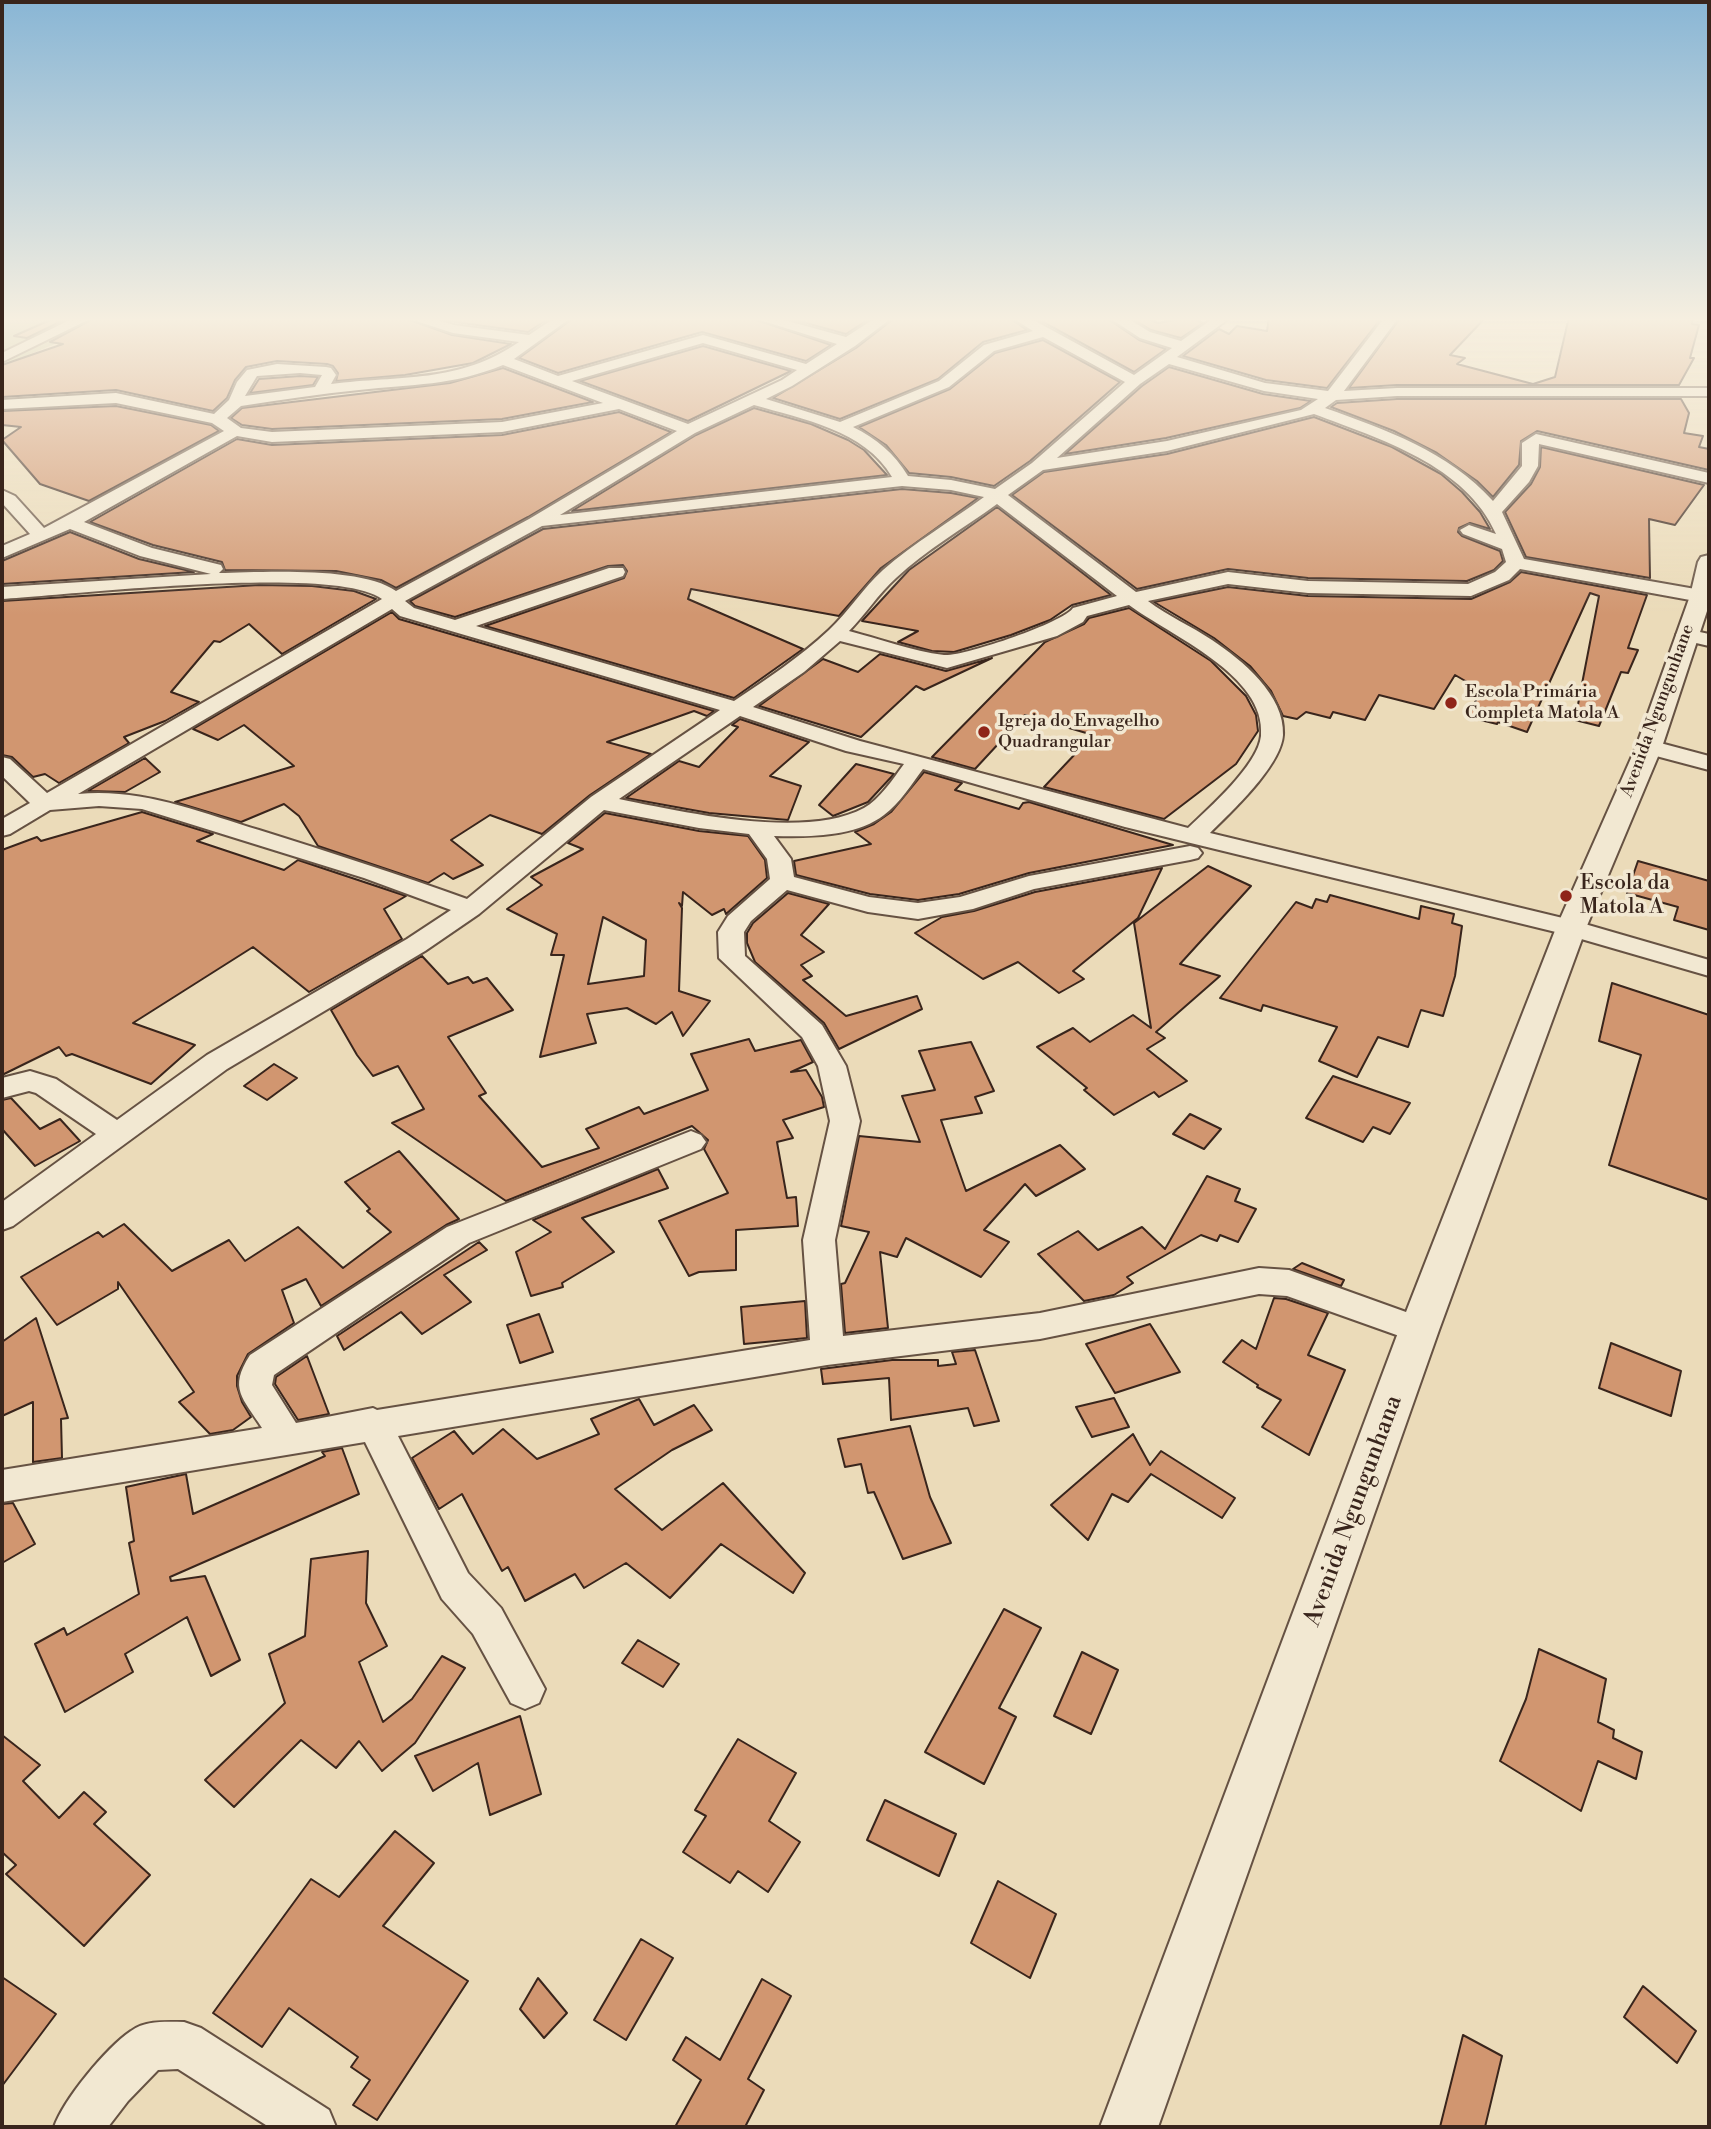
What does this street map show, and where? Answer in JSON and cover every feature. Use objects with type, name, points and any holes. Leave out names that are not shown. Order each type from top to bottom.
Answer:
[{"type":"street","points":[[204,416],[217,419],[235,431],[252,436],[272,437],[402,430],[472,430],[559,416]]},
{"type":"street","points":[[654,416],[690,430]]},
{"type":"street","points":[[2,829],[393,600],[535,523],[690,430],[720,416]]},
{"type":"street","points":[[806,416],[840,427],[884,451],[902,481]]},
{"type":"street","points":[[840,427],[865,416]]},
{"type":"street","points":[[2,1218],[217,1062],[416,945],[470,909],[598,803],[797,668],[836,634],[860,609],[870,593],[892,572],[1038,466],[1095,416]]},
{"type":"street","points":[[1038,466],[1217,436],[1295,416]]},
{"type":"street","points":[[1332,416],[1414,450],[1442,466],[1478,493],[1493,511],[1516,563]]},
{"type":"street","points":[[2,553],[70,523],[235,431]]},
{"type":"street","points":[[1493,511],[1523,478],[1530,466],[1530,443],[1536,439],[1709,478]]},
{"type":"street","points":[[535,523],[902,481],[951,485],[997,495],[1149,611],[1206,645],[1241,673],[1269,711],[1272,737],[1262,760],[1192,845],[1029,883],[964,904],[918,911],[868,904],[783,881]]},
{"type":"street","points":[[2,495],[42,536]]},
{"type":"street","points":[[70,523],[146,552],[237,576]]},
{"type":"street","points":[[1469,530],[1508,545]]},
{"type":"street","points":[[836,634],[947,662],[1051,632],[1086,609],[1228,578],[1308,587],[1471,590],[1503,576],[1516,563]]},
{"type":"street","points":[[1516,563],[1700,596]]},
{"type":"street","name":"Avenida Ngungunhane","points":[[1578,912],[1698,638],[1700,596],[1709,563]]},
{"type":"street","points":[[457,626],[616,572]]},
{"type":"street","points":[[2,593],[237,576],[317,579],[370,586],[382,590],[407,612],[735,708],[854,746],[918,761],[1192,845],[1578,912],[1709,968]]},
{"type":"street","points":[[1649,747],[1709,763]]},
{"type":"street","points":[[598,803],[755,826],[817,830],[851,822],[874,812],[918,761]]},
{"type":"street","points":[[2,764],[46,804],[99,799],[144,802],[373,873],[470,909]]},
{"type":"street","points":[[755,826],[779,859],[783,881]]},
{"type":"street","points":[[783,881],[741,916],[731,932],[732,958],[812,1031],[832,1066],[845,1121],[819,1240],[827,1351]]},
{"type":"street","name":"Avenida Ngungunhana","points":[[1129,2127],[1419,1330],[1578,912]]},
{"type":"street","points":[[2,1087],[30,1081],[46,1086],[117,1134]]},
{"type":"street","points":[[288,1440],[255,1387],[255,1376],[262,1365],[458,1234],[691,1142]]},
{"type":"street","points":[[2,1486],[288,1440],[373,1423],[827,1351],[1040,1326],[1259,1281],[1289,1283],[1419,1330]]},
{"type":"street","points":[[373,1423],[455,1586],[487,1620],[525,1689]]},
{"type":"street","points":[[78,2127],[111,2084],[148,2046],[184,2045],[312,2127]]},
{"type":"building","points":[[2,416],[168,416],[211,425],[219,431],[89,501],[40,484],[2,440],[21,427],[2,425]]},
{"type":"building","points":[[516,416],[272,429],[242,425],[231,418]]},
{"type":"building","points":[[597,416],[630,416],[671,432],[528,517],[396,588],[381,580],[336,571],[225,570],[222,562],[153,545],[90,522],[237,439],[272,445],[502,435]]},
{"type":"building","points":[[675,416],[698,416],[688,421]]},
{"type":"building","points":[[736,416],[784,416],[811,424],[848,440],[864,450],[887,475],[572,511],[696,435]]},
{"type":"building","points":[[884,416],[1081,416],[1030,461],[994,486],[951,477],[909,473],[886,445],[859,427]]},
{"type":"building","points":[[1108,416],[1263,416],[1166,438],[1065,454]]},
{"type":"building","points":[[1356,416],[1688,416],[1684,433],[1703,436],[1699,447],[1709,449],[1709,470],[1537,431],[1521,441],[1519,465],[1493,497],[1477,481],[1437,453],[1394,431]]},
{"type":"building","points":[[1314,417],[1392,447],[1441,474],[1480,512],[1490,529],[1470,523],[1459,528],[1458,532],[1500,551],[1503,561],[1494,570],[1467,581],[1308,578],[1228,569],[1137,589],[1012,495],[1044,472],[1167,454]]},
{"type":"building","points":[[1541,447],[1704,485],[1675,525],[1649,519],[1650,578],[1526,557],[1505,512],[1531,484],[1540,467]]},
{"type":"building","points":[[902,489],[978,498],[881,568],[839,616],[691,589],[688,599],[803,649],[734,698],[485,626],[624,578],[627,571],[623,565],[608,566],[455,617],[415,606],[410,601],[543,529]]},
{"type":"building","points":[[997,507],[1111,595],[1072,605],[1050,620],[954,652],[932,651],[898,642],[918,631],[862,621],[909,570]]},
{"type":"building","points":[[70,532],[139,559],[194,572],[2,584],[2,561]]},
{"type":"building","points":[[1521,572],[1647,595],[1628,648],[1638,650],[1628,673],[1621,672],[1599,726],[1575,720],[1599,596],[1590,593],[1527,732],[1498,722],[1497,724],[1468,717],[1481,690],[1455,675],[1434,709],[1379,695],[1365,720],[1333,712],[1330,718],[1306,712],[1297,719],[1283,716],[1271,691],[1250,666],[1214,638],[1154,602],[1228,587],[1308,596],[1471,599],[1510,582]]},
{"type":"building","points":[[259,585],[312,586],[354,591],[376,599],[282,654],[249,624],[220,642],[214,641],[171,692],[199,702],[165,721],[124,737],[129,743],[59,783],[45,774],[33,777],[12,757],[2,755],[2,601]]},
{"type":"building","points":[[1129,608],[1211,661],[1246,696],[1256,715],[1258,731],[1236,764],[1164,819],[1044,787],[1093,735],[1025,715],[975,769],[932,757],[1045,642],[1084,624],[1089,618]]},
{"type":"building","points":[[392,612],[399,619],[714,711],[707,716],[694,711],[607,742],[651,754],[590,795],[542,834],[490,815],[451,840],[483,865],[453,879],[444,873],[428,883],[318,846],[299,816],[284,804],[241,822],[175,802],[294,766],[244,725],[218,740],[193,729]]},
{"type":"building","points":[[880,654],[946,671],[992,658],[924,690],[916,686],[861,737],[759,706],[823,659],[858,672]]},
{"type":"building","points":[[740,719],[809,742],[770,776],[801,786],[788,820],[709,813],[626,798],[679,761],[699,767],[738,727],[732,725]]},
{"type":"building","points":[[145,758],[160,772],[125,792],[88,791]]},
{"type":"building","points":[[856,764],[894,774],[868,802],[833,816],[819,805]]},
{"type":"building","points":[[924,772],[962,783],[955,790],[1019,809],[1023,803],[1029,802],[1173,845],[1029,873],[959,894],[918,900],[870,894],[796,875],[794,861],[871,844],[855,832],[874,824],[891,812]]},
{"type":"building","points":[[142,812],[213,834],[197,841],[284,870],[298,860],[406,896],[384,909],[402,939],[309,992],[253,947],[133,1023],[195,1045],[151,1084],[72,1054],[66,1056],[59,1047],[2,1075],[2,850],[37,837],[41,841]]},
{"type":"building","points":[[605,813],[699,831],[748,836],[765,860],[767,878],[726,914],[724,909],[712,915],[683,892],[682,906],[679,903],[682,908],[679,991],[710,1001],[683,1036],[672,1012],[656,1024],[627,1008],[587,1014],[596,1043],[540,1057],[564,955],[551,955],[557,934],[507,909],[542,885],[531,877],[583,849],[568,843]],"holes":[[[603,917],[646,940],[644,976],[588,984]]]},
{"type":"building","points":[[1638,861],[1709,881],[1709,930],[1674,920],[1678,907],[1627,893]]},
{"type":"building","points":[[1208,866],[1251,886],[1180,964],[1220,976],[1156,1032],[1165,1038],[1147,1049],[1187,1081],[1159,1097],[1154,1092],[1114,1115],[1084,1090],[1087,1088],[1037,1047],[1073,1028],[1090,1042],[1133,1015],[1151,1028],[1134,923]]},
{"type":"building","points":[[1162,868],[1138,918],[1073,971],[1084,979],[1059,993],[1018,962],[983,979],[915,933],[942,917],[974,911],[1035,892]]},
{"type":"building","points":[[788,893],[829,904],[801,935],[824,952],[801,965],[812,976],[803,980],[846,1016],[917,996],[922,1009],[839,1049],[824,1023],[755,962],[747,943],[747,933],[753,923]]},
{"type":"building","points":[[1330,895],[1419,919],[1421,906],[1454,914],[1452,923],[1462,926],[1455,976],[1443,1016],[1421,1010],[1408,1047],[1378,1037],[1357,1077],[1319,1061],[1337,1027],[1263,1005],[1261,1011],[1220,998],[1296,902],[1312,908],[1316,899],[1327,902]]},
{"type":"building","points":[[422,956],[448,984],[468,977],[473,983],[487,978],[513,1010],[448,1037],[486,1093],[479,1096],[542,1167],[599,1148],[586,1129],[639,1107],[644,1114],[708,1090],[691,1054],[749,1039],[755,1051],[801,1040],[813,1062],[791,1072],[806,1070],[822,1097],[824,1107],[783,1120],[793,1138],[777,1142],[787,1198],[796,1197],[798,1226],[736,1230],[736,1270],[699,1272],[689,1276],[659,1221],[728,1193],[704,1149],[708,1140],[692,1126],[506,1201],[392,1123],[424,1109],[398,1066],[373,1076],[357,1055],[331,1010]]},
{"type":"building","points":[[1612,983],[1709,1015],[1709,1200],[1609,1165],[1641,1055],[1599,1041]]},
{"type":"building","points":[[971,1042],[994,1091],[975,1097],[982,1113],[941,1120],[966,1191],[1060,1145],[1085,1169],[1036,1196],[1025,1184],[984,1230],[1009,1242],[981,1277],[906,1238],[897,1257],[880,1252],[888,1328],[845,1333],[841,1284],[845,1283],[869,1232],[841,1226],[859,1136],[920,1142],[902,1096],[935,1090],[919,1051]]},
{"type":"building","points":[[274,1064],[297,1078],[267,1100],[244,1086]]},
{"type":"building","points":[[1333,1076],[1410,1103],[1390,1134],[1373,1127],[1363,1142],[1306,1118]]},
{"type":"building","points":[[11,1098],[40,1129],[60,1119],[80,1141],[35,1166],[2,1129],[2,1100]]},
{"type":"building","points":[[1190,1114],[1221,1129],[1204,1149],[1173,1134]]},
{"type":"building","points":[[399,1151],[459,1219],[321,1306],[306,1279],[282,1290],[294,1323],[248,1354],[237,1376],[237,1386],[251,1417],[233,1430],[210,1434],[179,1402],[194,1392],[118,1282],[118,1289],[57,1325],[21,1277],[98,1232],[103,1237],[124,1224],[172,1271],[229,1240],[245,1261],[298,1227],[343,1268],[391,1232],[367,1211],[370,1209],[345,1182]]},
{"type":"building","points":[[658,1169],[668,1188],[582,1218],[614,1252],[562,1283],[563,1287],[531,1296],[516,1252],[551,1232],[533,1220]]},
{"type":"building","points":[[1207,1176],[1240,1189],[1235,1201],[1256,1209],[1238,1242],[1220,1235],[1217,1241],[1201,1235],[1127,1277],[1133,1283],[1114,1295],[1084,1301],[1038,1254],[1078,1231],[1098,1250],[1142,1227],[1165,1249]]},
{"type":"building","points":[[479,1242],[487,1250],[444,1275],[471,1302],[422,1334],[401,1312],[344,1350],[337,1336]]},
{"type":"building","points":[[1302,1263],[1344,1280],[1341,1286],[1293,1269]]},
{"type":"building","points":[[1274,1298],[1286,1299],[1328,1313],[1308,1355],[1345,1370],[1309,1455],[1262,1427],[1281,1400],[1257,1387],[1258,1385],[1223,1362],[1242,1340],[1256,1349]]},
{"type":"building","points":[[805,1301],[807,1338],[744,1344],[741,1307]]},
{"type":"building","points":[[539,1314],[553,1352],[520,1363],[507,1325]]},
{"type":"building","points":[[36,1318],[68,1418],[61,1419],[62,1458],[33,1462],[33,1402],[2,1416],[2,1342]]},
{"type":"building","points":[[1150,1324],[1180,1372],[1115,1393],[1086,1344]]},
{"type":"building","points":[[1611,1343],[1681,1371],[1671,1416],[1599,1388]]},
{"type":"building","points":[[975,1350],[999,1421],[974,1426],[968,1408],[891,1420],[889,1378],[823,1384],[821,1369],[892,1360],[938,1360],[938,1366],[956,1364],[952,1352]]},
{"type":"building","points":[[307,1356],[329,1414],[298,1420],[275,1384],[276,1377]]},
{"type":"building","points":[[1114,1398],[1129,1427],[1092,1437],[1076,1407]]},
{"type":"building","points":[[639,1399],[654,1425],[694,1405],[712,1430],[672,1450],[615,1489],[662,1530],[723,1483],[805,1573],[793,1593],[721,1544],[670,1598],[626,1563],[584,1588],[575,1574],[525,1601],[508,1567],[502,1571],[462,1494],[439,1509],[412,1458],[454,1431],[473,1454],[503,1429],[537,1459],[599,1434],[591,1419]]},
{"type":"building","points":[[910,1426],[930,1497],[951,1543],[903,1559],[874,1492],[868,1493],[861,1464],[845,1467],[838,1439]]},
{"type":"building","points":[[1133,1434],[1150,1465],[1161,1451],[1235,1498],[1222,1518],[1151,1474],[1128,1502],[1112,1494],[1088,1540],[1051,1505]]},
{"type":"building","points":[[342,1448],[359,1494],[170,1577],[171,1581],[205,1576],[240,1660],[211,1676],[187,1617],[125,1654],[133,1672],[65,1712],[35,1644],[64,1628],[67,1635],[139,1594],[129,1543],[134,1541],[126,1487],[186,1474],[193,1514],[325,1456],[322,1452]]},
{"type":"building","points":[[13,1503],[35,1544],[2,1563],[2,1504]]},
{"type":"building","points":[[368,1551],[366,1603],[387,1646],[359,1662],[383,1722],[412,1699],[442,1656],[465,1668],[415,1743],[382,1771],[359,1741],[336,1768],[301,1740],[234,1807],[205,1780],[285,1703],[269,1654],[305,1636],[311,1559]]},
{"type":"building","points":[[1004,1609],[1041,1628],[999,1708],[1016,1717],[984,1784],[925,1752]]},
{"type":"building","points":[[638,1640],[679,1664],[663,1687],[622,1663]]},
{"type":"building","points":[[1539,1649],[1606,1679],[1598,1722],[1614,1730],[1613,1738],[1642,1752],[1636,1779],[1598,1761],[1581,1811],[1500,1761],[1526,1699]]},
{"type":"building","points":[[1082,1652],[1118,1670],[1091,1734],[1054,1716]]},
{"type":"building","points":[[520,1716],[541,1794],[490,1815],[478,1763],[433,1791],[415,1756]]},
{"type":"building","points":[[2,1735],[40,1765],[23,1781],[59,1818],[84,1792],[106,1812],[94,1824],[150,1875],[84,1946],[6,1874],[16,1865],[2,1852]]},
{"type":"building","points":[[738,1739],[796,1773],[769,1821],[800,1842],[768,1892],[738,1871],[730,1883],[683,1852],[706,1816],[695,1810]]},
{"type":"building","points":[[885,1800],[956,1834],[939,1876],[867,1840]]},
{"type":"building","points":[[395,1831],[434,1863],[383,1926],[468,1981],[377,2120],[353,2105],[370,2080],[351,2067],[358,2057],[289,2008],[262,2047],[213,2013],[311,1879],[339,1897]]},
{"type":"building","points":[[998,1881],[1056,1914],[1030,1978],[971,1943]]},
{"type":"building","points":[[641,1939],[673,1958],[626,2040],[594,2020]]},
{"type":"building","points":[[2,1977],[56,2014],[2,2086]]},
{"type":"building","points":[[538,1978],[567,2013],[544,2038],[520,2009]]},
{"type":"building","points":[[762,1979],[791,1996],[748,2079],[764,2090],[745,2127],[675,2127],[701,2080],[673,2060],[686,2037],[720,2060]]},
{"type":"building","points":[[1643,1986],[1696,2031],[1677,2063],[1624,2017]]},
{"type":"building","points":[[1463,2035],[1502,2056],[1485,2127],[1440,2127]]},
{"type":"place","name":"Escola Primária Completa Matola A","points":[[1451,703]]},
{"type":"place","name":"Igreja do Envagelho Quadrangular","points":[[984,732]]},
{"type":"place","name":"Escola da Matola A","points":[[1566,896]]}]
